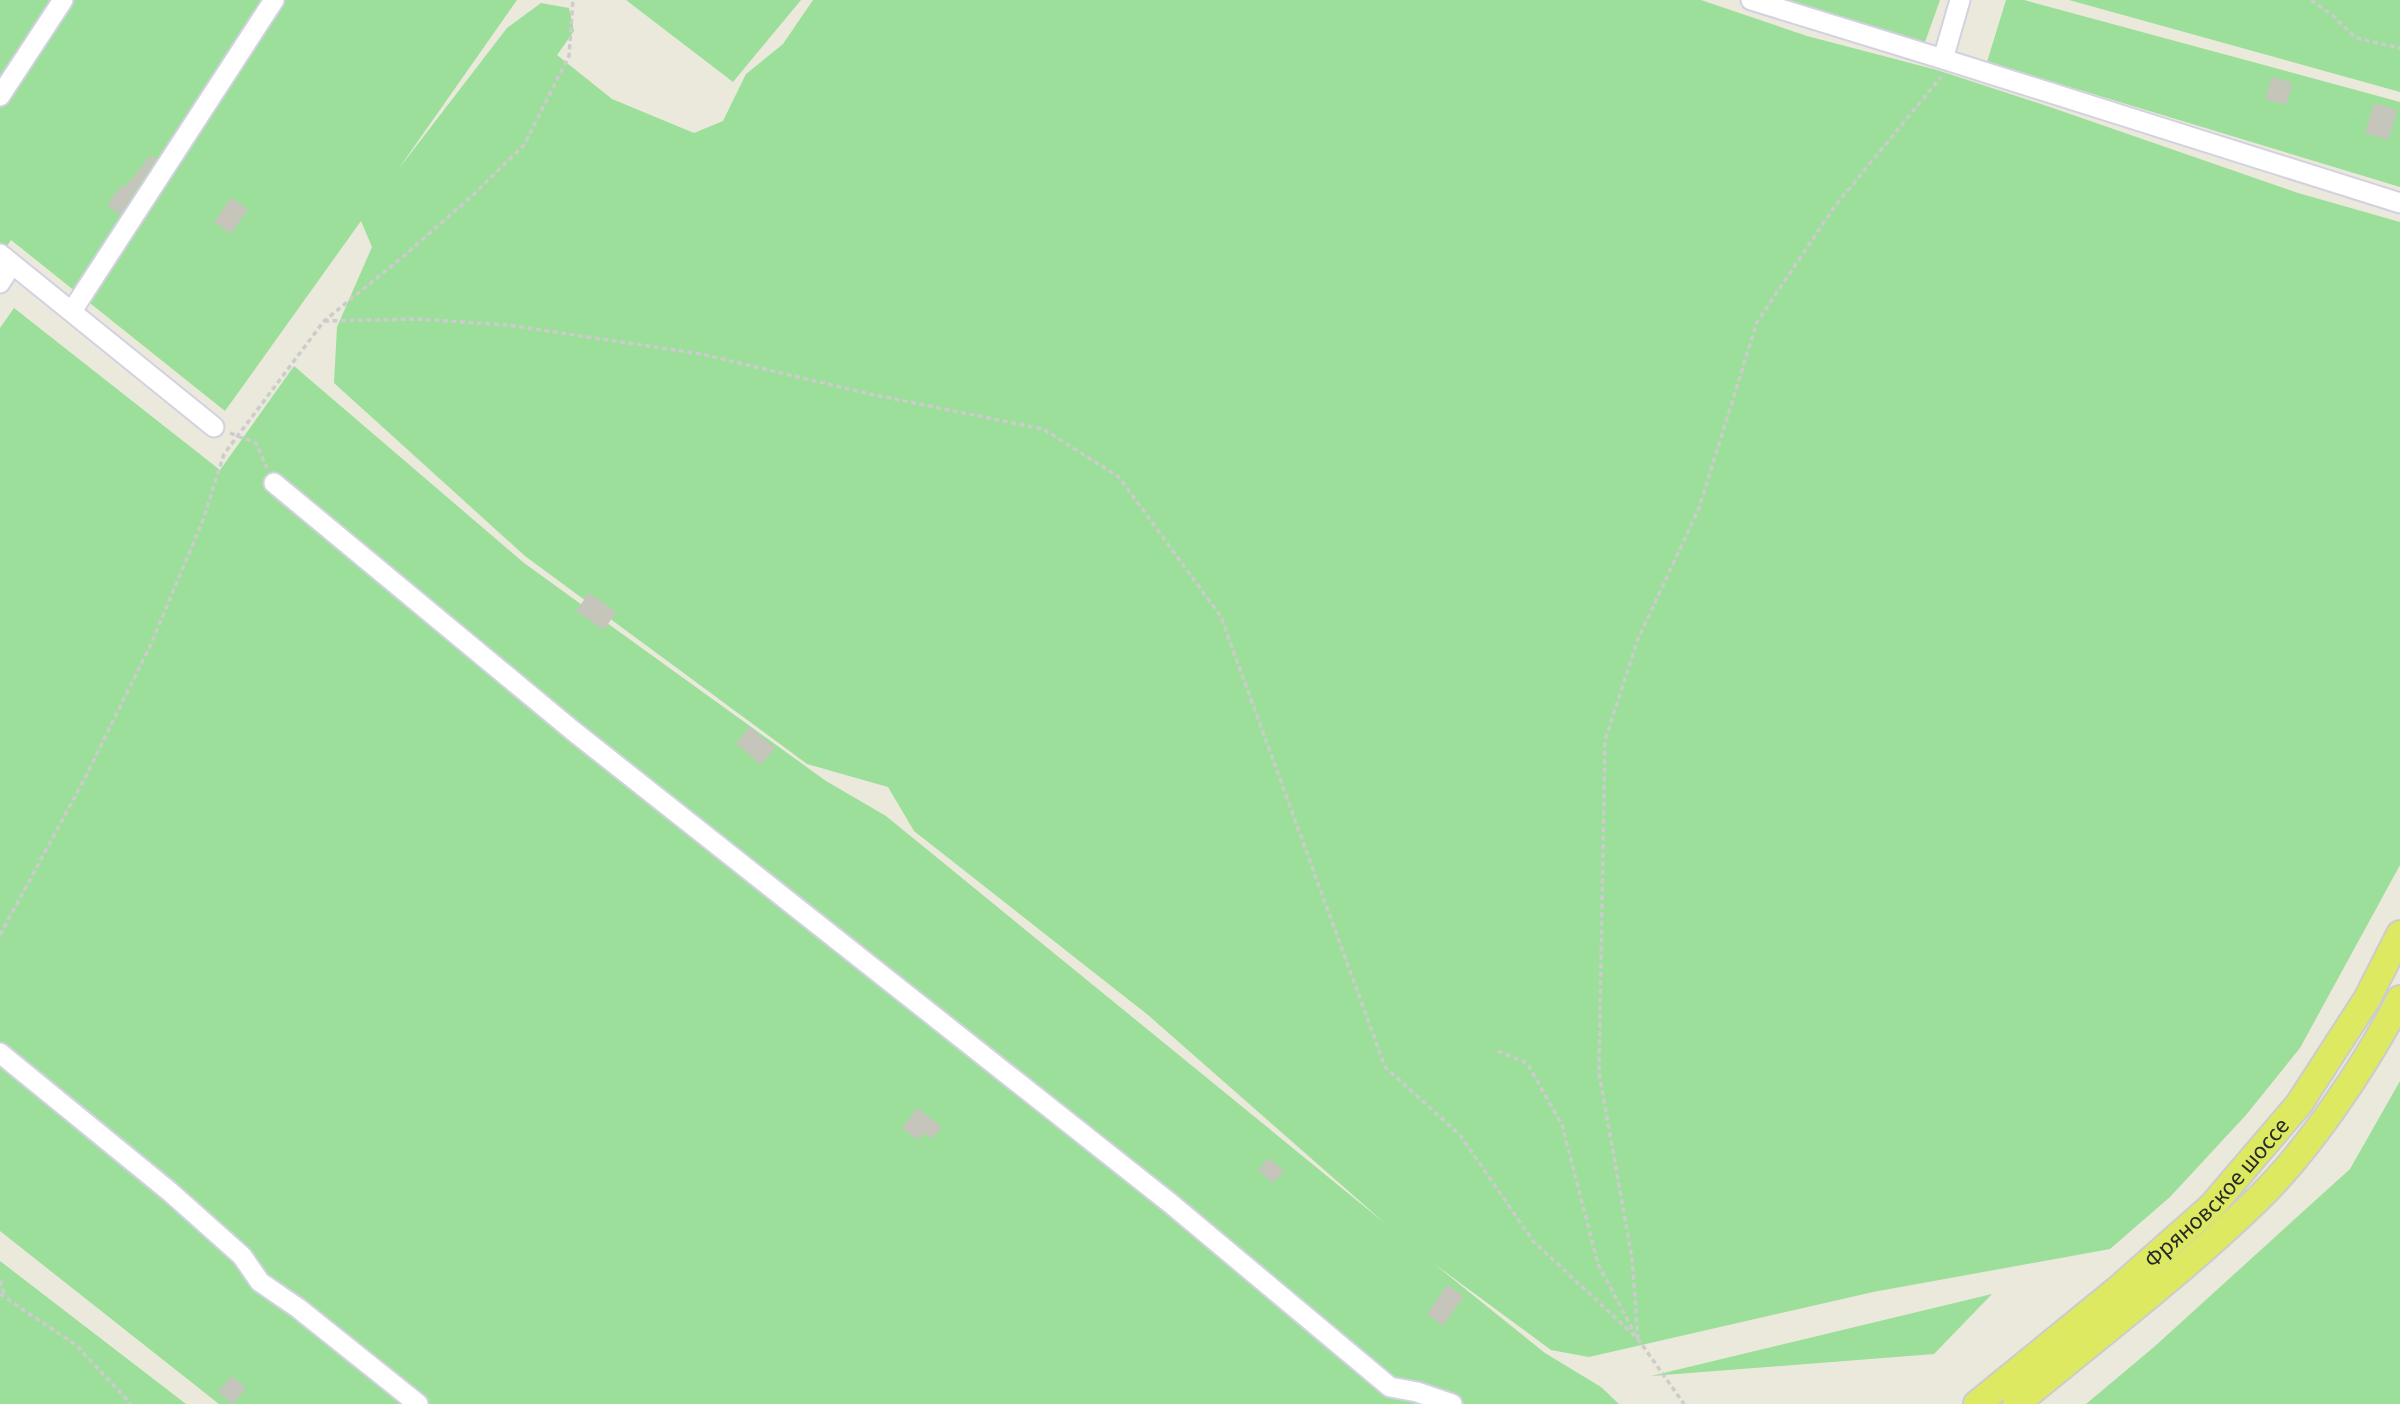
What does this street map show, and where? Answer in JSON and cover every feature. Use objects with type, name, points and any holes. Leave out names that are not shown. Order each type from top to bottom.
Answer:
[{"type":"main road","name":"Фряновское шоссе","points":[[1977,1404],[2117,1290],[2212,1206],[2299,1104],[2367,999],[2400,934]]},
{"type":"main road","name":"Фряновское шоссе","points":[[2016,1404],[2164,1281],[2260,1196],[2290,1164],[2353,1078],[2400,999]]},
{"type":"street","points":[[0,96],[63,0]]},
{"type":"street","points":[[72,312],[274,0]]},
{"type":"street","points":[[1751,0],[2400,203]]},
{"type":"street","points":[[1948,60],[1959,0]]},
{"type":"street","points":[[0,283],[6,259],[214,428]]},
{"type":"street","points":[[274,483],[572,730],[1170,1203],[1390,1387],[1417,1392],[1451,1404]]},
{"type":"street","points":[[0,1053],[169,1191],[242,1256],[260,1282],[298,1308],[418,1404]]},
{"type":"path","points":[[0,935],[85,778],[151,644],[202,520],[225,454],[324,321],[405,255],[524,145],[569,56],[573,0]]},
{"type":"path","points":[[2311,0],[2356,38],[2400,48]]},
{"type":"path","points":[[1638,1339],[1632,1258],[1599,1073],[1605,740],[1638,639],[1699,508],[1757,323],[1835,206],[1948,60]]},
{"type":"path","points":[[324,321],[417,319],[508,325],[701,355],[870,394],[1042,429],[1119,477],[1221,617],[1385,1067],[1460,1135],[1533,1241],[1638,1339]]},
{"type":"path","points":[[214,428],[256,443],[274,483]]},
{"type":"path","points":[[1498,1051],[1527,1063],[1563,1125],[1598,1264],[1638,1339],[1684,1404]]},
{"type":"path","points":[[0,1281],[6,1298]]},
{"type":"path","points":[[0,1294],[76,1345],[131,1404]]},
{"type":"green space","points":[[0,0],[517,0],[397,171],[507,28],[541,3],[569,8],[574,31],[557,55],[612,99],[694,133],[723,121],[746,74],[783,44],[813,0],[1701,0],[1807,36],[1937,70],[2298,193],[2400,222],[2400,865],[2300,1048],[2246,1115],[2170,1197],[2110,1249],[1873,1292],[1589,1357],[1551,1350],[1433,1263],[1545,1353],[1601,1387],[1619,1404],[219,1404],[0,1231],[0,328],[14,308],[220,470],[294,366],[524,563],[826,781],[886,816],[1387,1225],[1148,1015],[914,831],[888,787],[807,764],[525,556],[334,383],[337,327],[372,247],[361,221],[225,411],[11,240],[0,256]]},
{"type":"green space","points":[[626,0],[801,0],[733,82]]},
{"type":"green space","points":[[1780,0],[1940,0],[1924,45]]},
{"type":"green space","points":[[2006,0],[2024,0],[2400,102],[2400,187],[1987,62]]},
{"type":"green space","points":[[2069,0],[2400,0],[2400,92]]},
{"type":"green space","points":[[2400,1081],[2400,1404],[2086,1404],[2154,1347],[2350,1169]]},
{"type":"green space","points":[[0,1261],[186,1404],[0,1404]]},
{"type":"green space","points":[[1992,1294],[1934,1354],[1651,1376]]},
{"type":"building","points":[[2272,77],[2293,83],[2286,105],[2265,99]]},
{"type":"building","points":[[2374,103],[2397,110],[2388,140],[2365,133]]},
{"type":"building","points":[[151,155],[156,159],[120,215],[107,205]]},
{"type":"building","points":[[231,198],[248,209],[231,234],[214,222]]},
{"type":"building","points":[[589,593],[616,612],[604,630],[576,611]]},
{"type":"building","points":[[750,727],[775,748],[761,765],[736,743]]},
{"type":"building","points":[[917,1108],[942,1127],[932,1139],[924,1133],[918,1140],[902,1128]]},
{"type":"building","points":[[1269,1158],[1284,1171],[1273,1183],[1258,1170]]},
{"type":"building","points":[[1447,1285],[1464,1296],[1443,1326],[1427,1314]]},
{"type":"building","points":[[232,1376],[246,1388],[233,1404],[218,1392]]}]
